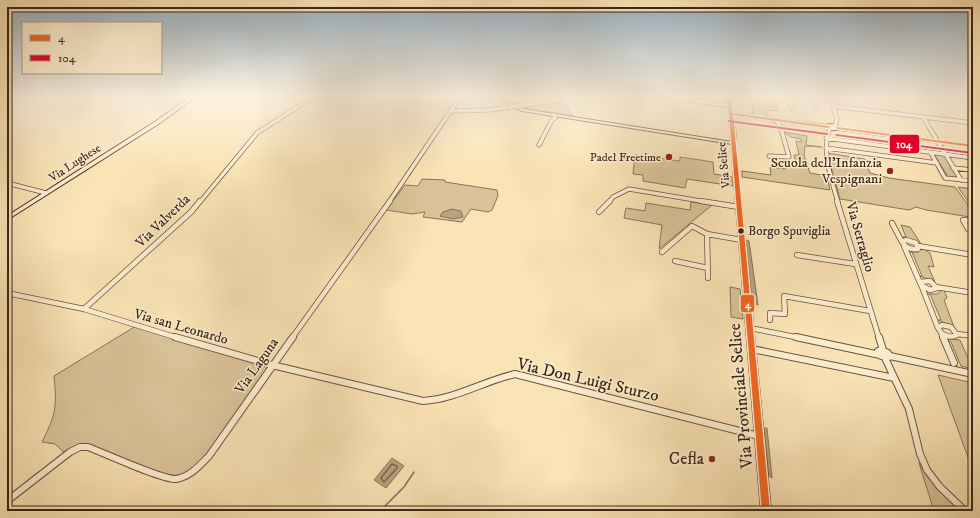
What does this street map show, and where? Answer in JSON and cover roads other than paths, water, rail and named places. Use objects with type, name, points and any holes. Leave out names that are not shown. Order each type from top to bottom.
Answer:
[{"type":"main road","name":"Via Lughese","points":[[7,218],[156,121]]},
{"type":"main road","points":[[592,121],[732,143]]},
{"type":"main road","name":"Via Selice","points":[[730,121],[739,207]]},
{"type":"main road","points":[[782,121],[829,128],[830,125],[973,146]]},
{"type":"main road","name":"Via Provinciale Selice","points":[[739,207],[766,511]]},
{"type":"street","name":"Via Valverda","points":[[84,309],[191,212],[257,133],[275,121]]},
{"type":"street","name":"Via Laguna","points":[[7,501],[70,452],[80,447],[95,449],[161,476],[176,479],[193,472],[209,456],[445,121]]},
{"type":"street","points":[[539,145],[551,121]]},
{"type":"street","points":[[769,156],[789,157],[780,125],[775,121]]},
{"type":"street","points":[[836,127],[838,121]]},
{"type":"street","points":[[925,121],[961,180]]},
{"type":"street","points":[[958,121],[973,123]]},
{"type":"street","name":"Via Serraglio","points":[[829,128],[826,138],[826,148],[842,221],[884,355],[909,409],[920,454],[927,470],[940,487],[965,511]]},
{"type":"street","points":[[826,138],[973,158]]},
{"type":"street","points":[[826,148],[937,163]]},
{"type":"street","points":[[931,152],[945,178],[973,182]]},
{"type":"street","points":[[953,168],[973,170]]},
{"type":"street","points":[[7,183],[46,194]]},
{"type":"street","points":[[599,212],[613,197],[629,189],[739,207]]},
{"type":"street","points":[[973,221],[963,220],[968,230],[973,233]]},
{"type":"street","points":[[892,223],[921,284],[954,363]]},
{"type":"street","points":[[662,252],[692,226],[707,234],[742,240]]},
{"type":"street","points":[[707,234],[708,278]]},
{"type":"street","points":[[903,244],[906,240],[911,241],[918,246],[973,255]]},
{"type":"street","points":[[903,244],[914,250],[918,249],[918,246]]},
{"type":"street","points":[[797,256],[855,264]]},
{"type":"street","points":[[675,262],[708,268]]},
{"type":"street","points":[[921,284],[928,281],[936,287],[973,293]]},
{"type":"street","points":[[921,284],[933,290],[936,289],[936,287]]},
{"type":"street","points":[[7,293],[84,309]]},
{"type":"street","points":[[770,320],[770,313],[785,314],[784,296],[870,312]]},
{"type":"street","name":"Via san Leonardo","points":[[84,309],[134,326],[272,365]]},
{"type":"street","points":[[940,331],[940,325],[948,326],[957,334],[973,336]]},
{"type":"street","points":[[750,328],[973,374]]},
{"type":"street","points":[[940,331],[951,337],[956,336],[957,334]]},
{"type":"street","points":[[752,349],[894,378]]},
{"type":"street","name":"Via Don Luigi Sturzo","points":[[272,365],[423,401],[440,400],[501,376],[515,374],[759,436]]},
{"type":"water","points":[[452,209],[461,211],[463,217],[453,219],[440,216],[443,212]]},
{"type":"water","points":[[746,240],[749,241],[758,305],[752,302]]},
{"type":"water","points":[[764,428],[767,428],[772,478],[769,476]]},
{"type":"water","points":[[392,458],[404,466],[386,488],[374,480]]},
{"type":"waterway","points":[[735,124],[737,141]]},
{"type":"waterway","points":[[380,511],[404,487],[414,472]]},
{"type":"place","name":"Padel Freetime","points":[[669,157]]},
{"type":"place","name":"Scuola dell'Infanzia Vespignani","points":[[890,171]]},
{"type":"place","name":"Borgo Spuviglia","points":[[741,231]]},
{"type":"place","name":"Cefla","points":[[712,459]]}]
